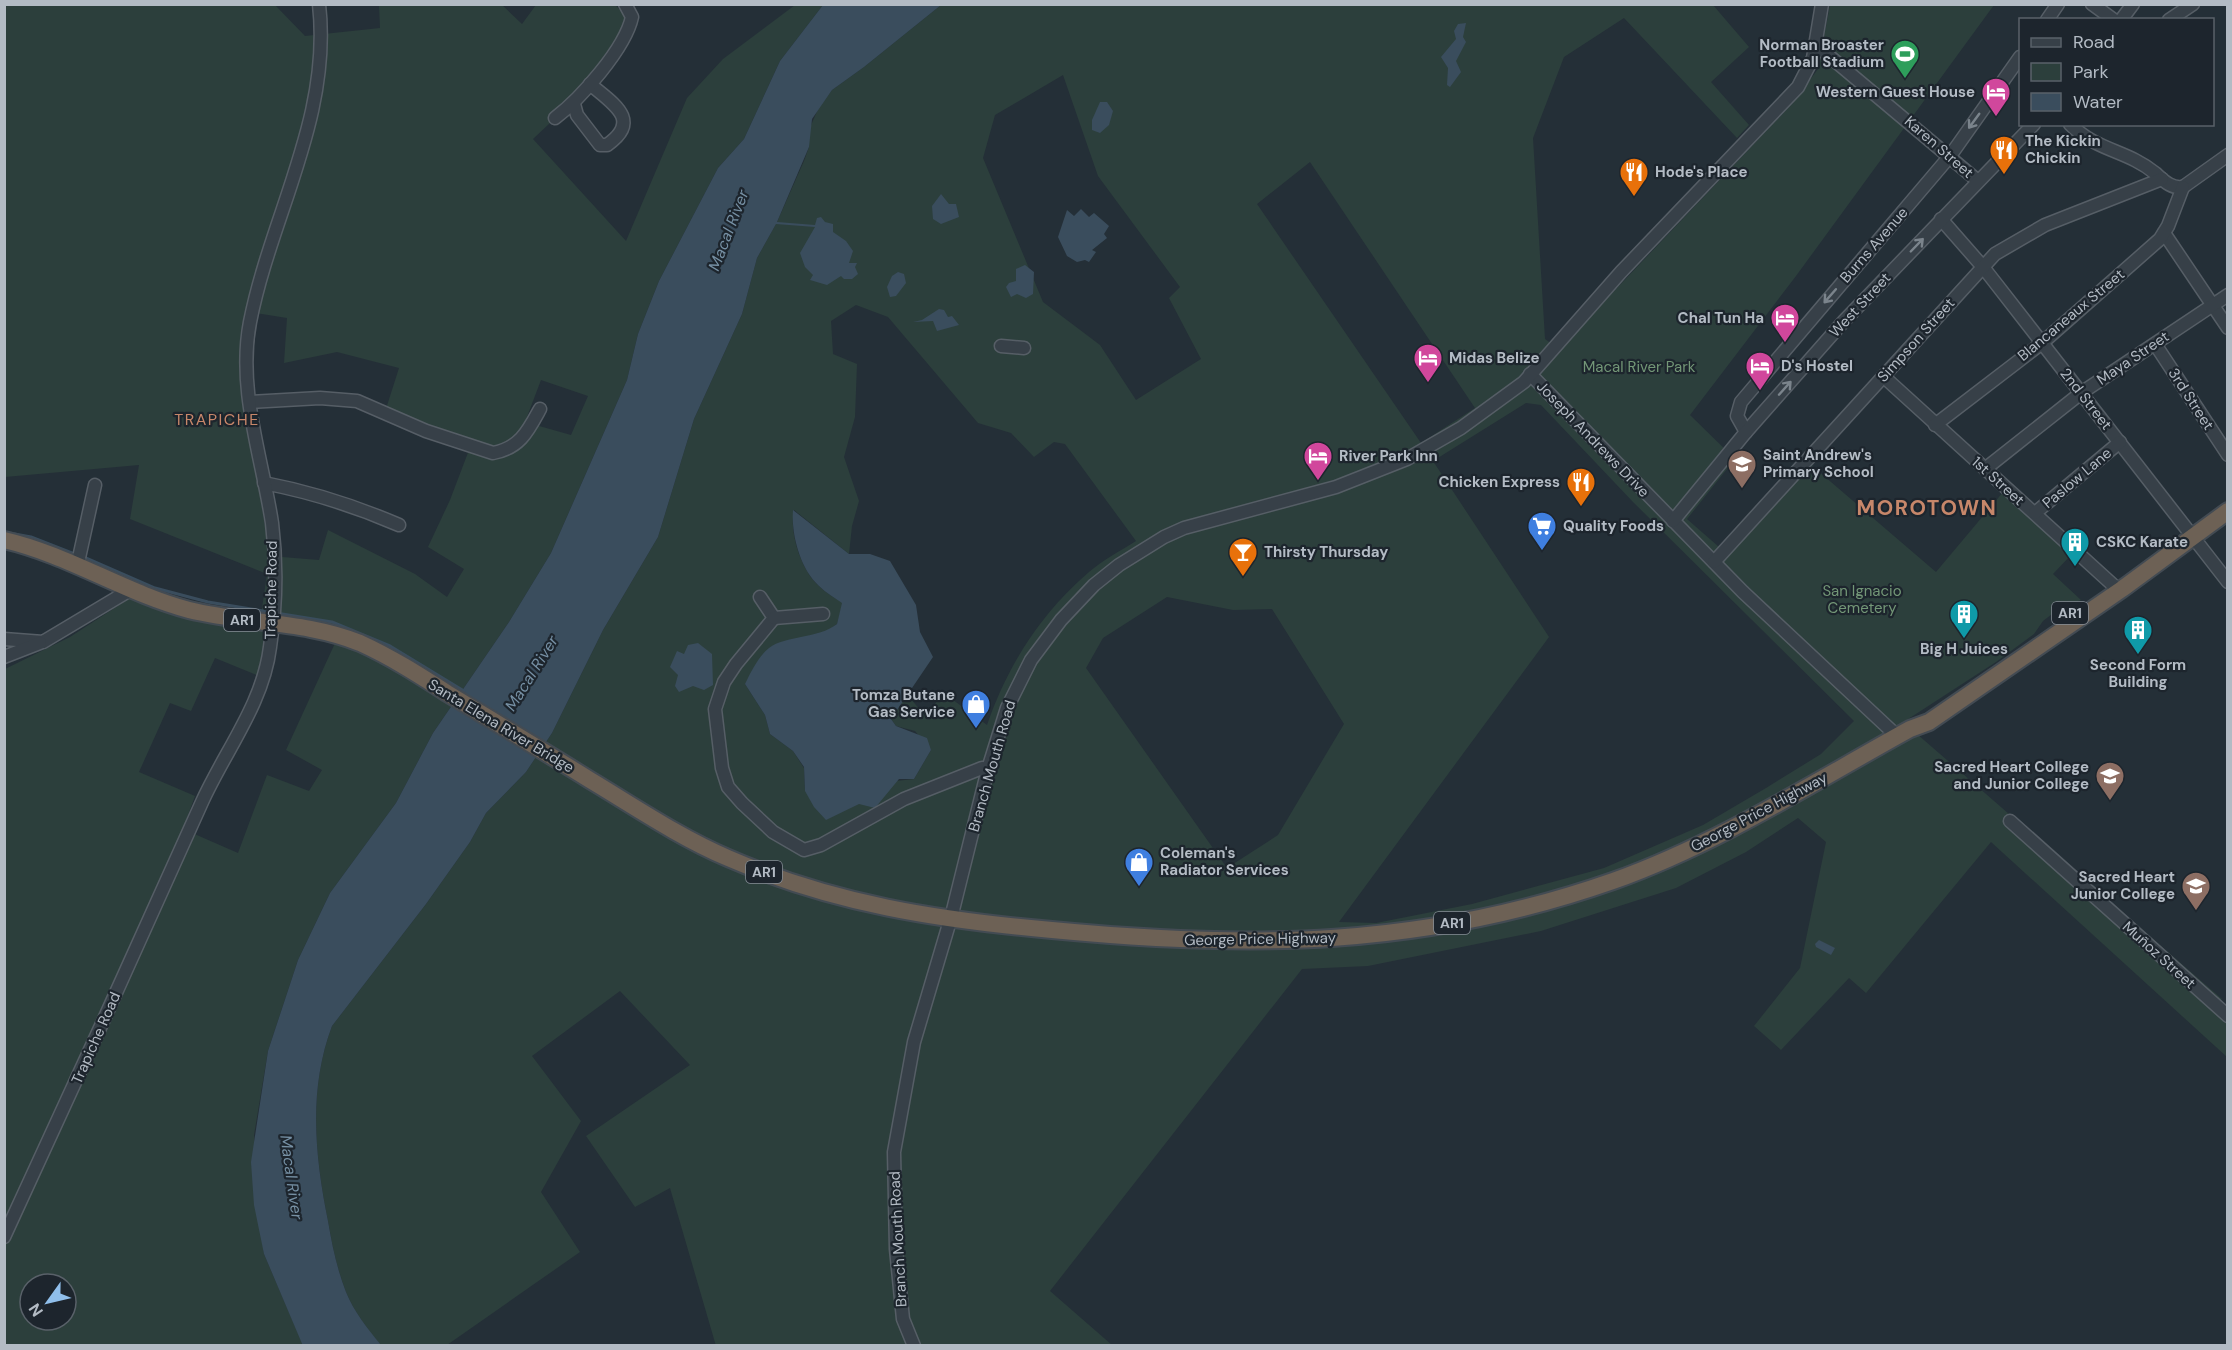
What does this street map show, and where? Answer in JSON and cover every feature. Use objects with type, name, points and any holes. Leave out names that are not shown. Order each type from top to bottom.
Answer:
[{"type":"highway","name":"AR1","points":[[1912,728],[1929,722],[2190,533],[2228,497]]},
{"type":"highway","name":"AR1","points":[[1912,728],[1924,714],[2190,533],[2228,511]]},
{"type":"highway","name":"AR1","points":[[4,540],[35,548],[130,590],[190,610],[272,623]]},
{"type":"highway","name":"AR1","points":[[4,549],[76,567]]},
{"type":"highway","name":"Santa Elena River Bridge","points":[[272,623],[346,637],[374,649],[594,782]]},
{"type":"highway","name":"George Price Highway","points":[[594,782],[688,838],[760,871],[836,895],[950,921],[1141,939],[1243,942],[1360,937],[1477,919],[1584,890],[1679,855],[1735,828],[1912,728]]},
{"type":"street","name":"Trapiche Road","points":[[4,1237],[211,783],[255,700],[270,650],[274,547],[247,375],[250,322],[307,134],[320,59],[319,4]]},
{"type":"street","points":[[555,118],[574,104],[590,84],[630,24],[631,13],[625,4]]},
{"type":"street","name":"Joseph Andrews Drive","points":[[1822,4],[1811,67],[1798,87],[1621,272],[1530,374],[1713,562],[1897,736]]},
{"type":"street","points":[[2048,18],[2058,4]]},
{"type":"street","points":[[2092,4],[2111,18]]},
{"type":"street","points":[[2122,18],[2133,4]]},
{"type":"street","points":[[2172,18],[2193,4]]},
{"type":"street","name":"Karen Street","points":[[1816,45],[1978,181]]},
{"type":"street","name":"Burns Avenue","points":[[1746,432],[1737,416],[1741,402],[1950,156],[2019,58]]},
{"type":"street","points":[[574,104],[577,115],[600,145],[607,145],[622,132],[625,122],[621,112],[590,84]]},
{"type":"street","name":"West Street","points":[[1673,520],[1746,432],[1844,321],[2032,126]]},
{"type":"street","points":[[2072,126],[2086,140],[2135,159],[2173,187],[2183,187],[2226,158]]},
{"type":"street","name":"Simpson Street","points":[[1713,562],[1995,254],[2027,234],[2162,179]]},
{"type":"street","name":"Blancaneaux Street","points":[[1935,425],[2042,343],[2164,233],[2183,187]]},
{"type":"street","name":"2nd Street","points":[[1941,219],[1983,267],[2228,582]]},
{"type":"street","points":[[2164,233],[2228,328]]},
{"type":"street","name":"Maya Street","points":[[1985,469],[2081,393],[2228,295]]},
{"type":"street","name":"3rd Street","points":[[2155,344],[2228,455]]},
{"type":"street","points":[[1001,345],[1024,348]]},
{"type":"street","name":"Branch Mouth Road","points":[[914,1346],[903,1319],[896,1249],[894,1152],[914,1042],[950,921],[988,769],[1007,708],[1031,660],[1076,604],[1119,565],[1164,537],[1184,528],[1299,498],[1407,459],[1461,428],[1507,396],[1530,374]]},
{"type":"street","name":"1st Street","points":[[1883,376],[2113,585]]},
{"type":"street","points":[[250,402],[320,398],[357,401],[426,431],[493,453],[504,451],[521,441],[540,409]]},
{"type":"street","name":"Paslow Lane","points":[[2035,513],[2120,442]]},
{"type":"street","points":[[264,483],[317,495],[366,511],[399,525]]},
{"type":"street","points":[[76,567],[95,485]]},
{"type":"street","points":[[4,657],[43,642],[130,590]]},
{"type":"street","points":[[760,597],[774,618]]},
{"type":"street","points":[[823,614],[774,618],[724,682],[715,709],[722,768],[728,787],[773,832],[804,850],[821,845],[904,799],[982,768],[988,769]]},
{"type":"street","points":[[4,639],[43,642]]},
{"type":"street","name":"Muñoz Street","points":[[2010,821],[2224,1008]]},
{"type":"green space","points":[[5,5],[275,5],[305,36],[380,28],[379,5],[502,5],[522,24],[536,5],[615,5],[630,19],[568,106],[533,139],[626,241],[687,98],[723,59],[795,5],[823,5],[780,61],[744,139],[718,168],[659,281],[638,334],[627,380],[551,553],[509,622],[433,733],[396,803],[330,893],[298,960],[268,1051],[254,1135],[264,1254],[303,1345],[5,1345],[5,669],[70,637],[130,598],[174,613],[267,631],[259,676],[215,658],[191,711],[170,703],[139,772],[195,796],[183,829],[238,853],[267,775],[309,791],[322,770],[286,750],[336,641],[370,638],[336,626],[261,615],[267,574],[130,519],[139,465],[5,477]],"holes":[[[249,312],[287,318],[284,363],[337,352],[399,368],[384,415],[469,450],[450,500],[428,547],[464,569],[447,597],[415,574],[328,530],[319,560],[270,556],[241,379]],[[541,380],[588,396],[571,435],[525,422]]]},
{"type":"green space","points":[[941,5],[1713,5],[1749,47],[1711,82],[1749,125],[1737,138],[1624,18],[1564,57],[1533,138],[1545,339],[1559,349],[1792,104],[1818,69],[1830,5],[1994,5],[1796,276],[1690,415],[1735,459],[1687,519],[1719,547],[1803,458],[1936,572],[2004,491],[2072,554],[2053,574],[2081,600],[2060,608],[2043,621],[2034,634],[1996,662],[1879,738],[1885,754],[1917,734],[2222,999],[2210,1008],[2227,1023],[2227,1057],[1991,842],[1866,993],[1849,978],[1781,1050],[1754,1026],[1800,968],[1826,842],[1798,818],[1746,852],[1676,888],[1541,931],[1368,966],[1302,969],[1050,1291],[1112,1345],[716,1346],[670,1188],[635,1207],[586,1136],[690,1065],[620,991],[532,1056],[581,1121],[541,1192],[580,1252],[447,1345],[381,1346],[366,1327],[346,1292],[335,1257],[323,1197],[317,1148],[317,1099],[319,1074],[332,1026],[426,904],[470,842],[486,813],[526,772],[552,733],[603,630],[658,537],[694,419],[742,314],[757,258],[777,222],[804,161],[809,147],[809,130],[818,109],[832,90]],"holes":[[[1063,75],[1098,176],[1180,287],[1169,298],[1201,359],[1136,400],[1100,345],[1043,302],[983,158],[995,115]],[[1310,162],[1475,408],[1421,443],[1257,204]],[[856,305],[888,317],[978,423],[1011,433],[1034,457],[1054,442],[1065,444],[1136,541],[1089,572],[1055,605],[1016,661],[987,725],[945,694],[924,714],[907,695],[891,719],[896,726],[915,731],[931,750],[914,779],[805,791],[804,768],[793,751],[770,734],[765,715],[745,684],[798,639],[827,632],[837,624],[843,603],[822,589],[807,571],[798,551],[793,529],[794,510],[849,554],[852,526],[859,501],[844,457],[855,417],[857,364],[833,354],[831,321]],[[1526,403],[1541,405],[1633,502],[1854,721],[1821,754],[1766,788],[1703,825],[1604,868],[1472,904],[1376,923],[1339,922],[1549,637],[1433,461]],[[1167,597],[1233,610],[1272,609],[1344,724],[1278,835],[1227,868],[1086,668],[1103,638]]]},
{"type":"water","name":"Macal River","points":[[823,5],[941,5],[832,90],[812,119],[809,147],[777,222],[815,225],[817,218],[821,217],[825,222],[833,224],[833,232],[846,241],[853,251],[849,263],[857,263],[855,267],[858,274],[852,279],[844,279],[841,276],[827,285],[810,280],[813,275],[805,267],[800,253],[815,227],[776,224],[757,258],[742,314],[694,419],[658,537],[603,630],[552,733],[526,772],[486,813],[470,842],[426,904],[332,1026],[319,1074],[317,1099],[317,1148],[323,1197],[335,1257],[346,1292],[357,1313],[381,1345],[303,1346],[264,1254],[254,1205],[251,1162],[268,1051],[298,960],[330,893],[396,803],[433,733],[509,622],[551,553],[627,380],[638,334],[659,281],[718,168],[744,139],[780,61]]},
{"type":"water","points":[[1466,23],[1463,37],[1466,42],[1456,61],[1461,72],[1450,87],[1447,85],[1448,68],[1441,57],[1456,39],[1454,31],[1458,24]]},
{"type":"water","points":[[1100,102],[1107,102],[1113,111],[1109,125],[1100,133],[1092,130],[1092,120]]},
{"type":"water","points":[[941,194],[949,204],[956,204],[959,217],[941,224],[933,219],[932,206]]},
{"type":"water","points":[[1081,209],[1089,217],[1094,213],[1109,226],[1104,234],[1107,238],[1092,250],[1096,252],[1089,262],[1085,260],[1077,262],[1067,256],[1058,237],[1067,210],[1074,216]]},
{"type":"water","points":[[1025,265],[1034,272],[1033,294],[1026,298],[1017,294],[1011,297],[1006,287],[1009,283],[1016,281],[1016,269]]},
{"type":"water","points":[[898,272],[904,274],[906,283],[896,296],[890,297],[887,287],[892,276]]},
{"type":"water","points":[[939,309],[944,310],[948,317],[952,316],[959,325],[937,331],[933,321],[913,322],[922,320]]},
{"type":"water","points":[[793,510],[849,554],[870,554],[890,561],[916,605],[920,632],[933,657],[891,719],[896,726],[927,738],[931,750],[914,779],[899,779],[875,808],[859,804],[826,820],[814,807],[805,791],[804,767],[793,751],[770,734],[765,715],[745,684],[758,660],[769,648],[784,641],[821,632],[837,624],[842,603],[812,579],[802,561],[795,540]]},
{"type":"water","points":[[698,643],[712,654],[713,685],[704,690],[693,686],[679,692],[675,686],[678,675],[670,667],[677,651],[684,654],[688,645]]},
{"type":"water","points":[[1819,940],[1835,948],[1831,955],[1816,947],[1815,944]]},
{"type":"waterway","points":[[4,532],[31,537],[77,555]]},
{"type":"waterway","points":[[84,557],[155,588],[208,602],[269,612]]},
{"type":"waterway","points":[[276,613],[332,622],[390,646],[464,691]]},
{"type":"place","name":"Norman Broaster Football Stadium","points":[[1905,80]]},
{"type":"place","name":"Western Guest House","points":[[1996,118]]},
{"type":"place","name":"The Kickin Chickin","points":[[2004,176]]},
{"type":"place","name":"Hode's Place","points":[[1634,198]]},
{"type":"place","name":"Chal Tun Ha","points":[[1785,344]]},
{"type":"place","name":"Midas Belize","points":[[1428,384]]},
{"type":"place","name":"D's Hostel","points":[[1760,392]]},
{"type":"place","name":"River Park Inn","points":[[1318,482]]},
{"type":"place","name":"Saint Andrew's Primary School","points":[[1742,490]]},
{"type":"place","name":"Chicken Express","points":[[1581,508]]},
{"type":"place","name":"Quality Foods","points":[[1542,552]]},
{"type":"place","name":"CSKC Karate","points":[[2075,568]]},
{"type":"place","name":"Thirsty Thursday","points":[[1243,578]]},
{"type":"place","name":"Big H Juices","points":[[1964,640]]},
{"type":"place","name":"Second Form Building","points":[[2138,656]]},
{"type":"place","name":"Tomza Butane Gas Service","points":[[976,730]]},
{"type":"place","name":"Sacred Heart College and Junior College","points":[[2110,802]]},
{"type":"place","name":"Coleman's Radiator Services","points":[[1139,888]]},
{"type":"place","name":"Sacred Heart Junior College","points":[[2196,912]]},
{"type":"district","name":"TRAPICHE","points":[[217,419]]},
{"type":"district","name":"MOROTOWN","points":[[1927,508]]},
{"type":"park label","name":"Macal River Park","points":[[1639,367]]},
{"type":"park label","name":"San Ignacio Cemetery","points":[[1862,600]]}]
